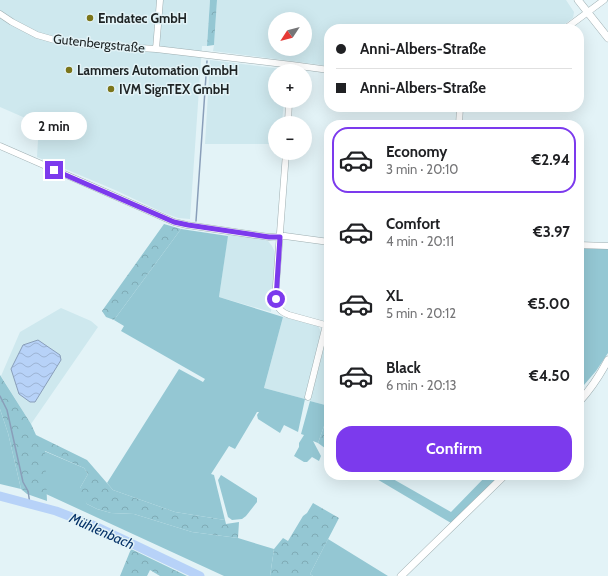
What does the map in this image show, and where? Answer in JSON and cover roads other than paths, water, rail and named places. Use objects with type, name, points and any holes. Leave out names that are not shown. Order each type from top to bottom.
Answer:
[{"type":"street","name":"Gutenbergstraße","points":[[156,49],[160,0]]},
{"type":"street","points":[[578,0],[608,38]]},
{"type":"street","points":[[572,24],[604,0]]},
{"type":"street","name":"Gutenbergstraße","points":[[0,14],[32,33],[58,41],[79,44],[156,49],[268,65]]},
{"type":"street","name":"Gutenbergstraße","points":[[312,69],[324,70]]},
{"type":"street","points":[[0,146],[174,222],[269,237],[286,236],[324,241]]},
{"type":"street","points":[[286,160],[276,304],[278,308],[289,315],[324,324]]},
{"type":"street","points":[[584,245],[608,246]]},
{"type":"street","points":[[308,397],[324,339]]},
{"type":"street","points":[[584,392],[600,375],[608,360]]},
{"type":"street","points":[[401,576],[500,480]]},
{"type":"water","points":[[38,340],[60,355],[61,360],[35,402],[30,402],[19,394],[11,369],[23,345]]},
{"type":"waterway","points":[[196,221],[207,61]]},
{"type":"waterway","points":[[0,396],[7,410],[23,482],[28,491],[30,504]]},
{"type":"waterway","name":"Mühlenbach","points":[[0,496],[56,511],[95,526],[200,576]]},
{"type":"place","name":"Emdatec GmbH","points":[[90,18]]},
{"type":"place","name":"Lammers Automation GmbH","points":[[69,70]]},
{"type":"place","name":"IVM SignTEX GmbH","points":[[111,89]]}]
